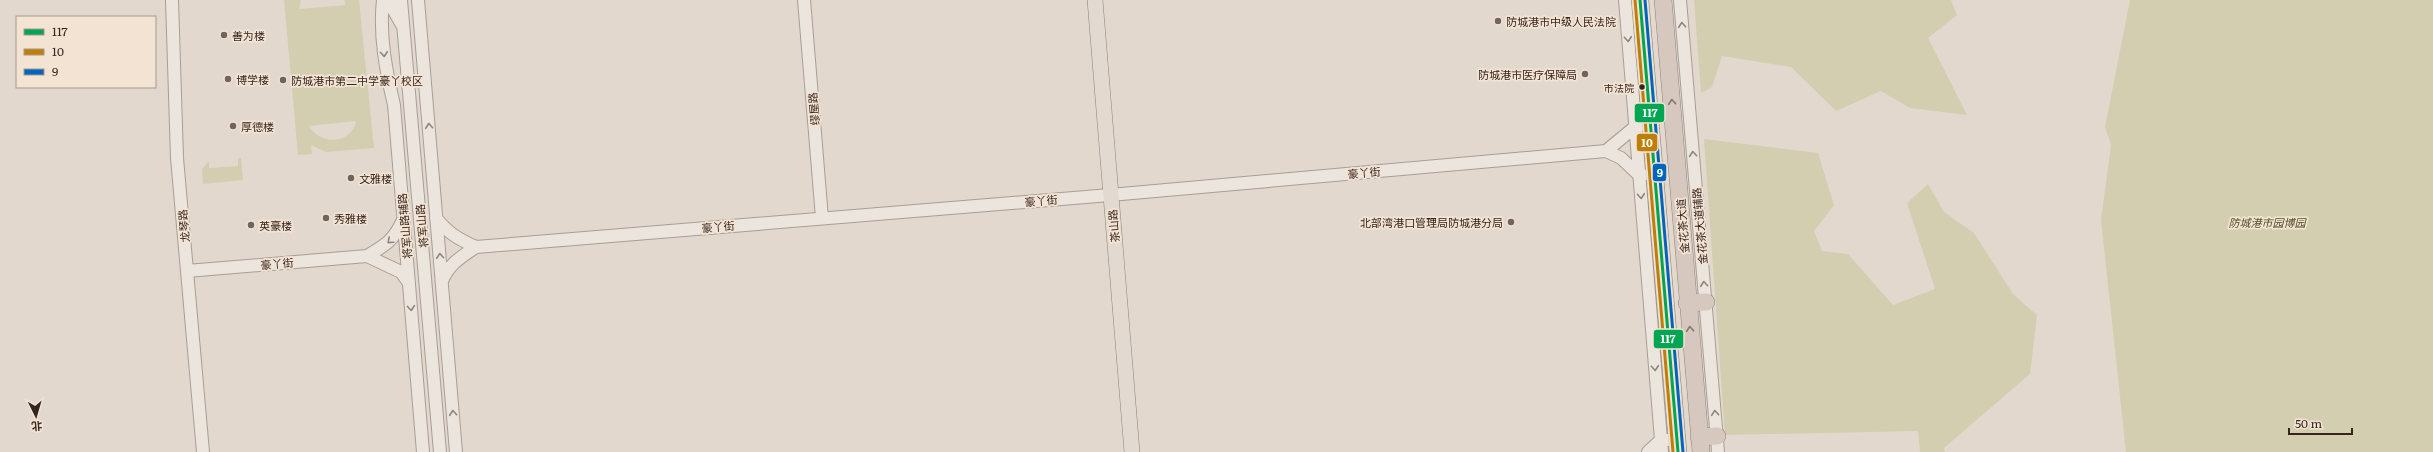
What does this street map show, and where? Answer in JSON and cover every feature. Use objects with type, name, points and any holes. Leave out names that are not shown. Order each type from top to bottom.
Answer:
[{"type":"highway","name":"金花茶大道","points":[[1640,0],[1643,126],[1670,446]]},
{"type":"highway","name":"金花茶大道","points":[[1663,0],[1700,445]]},
{"type":"highway","points":[[1687,303],[1706,302]]},
{"type":"highway","points":[[1700,445],[1718,444]]},
{"type":"main road","name":"茶山路","points":[[1095,0],[1132,452]]},
{"type":"street","name":"龙琴路","points":[[172,0],[177,158],[203,452]]},
{"type":"street","name":"将军山路辅路","points":[[383,0],[381,15],[386,70],[394,105],[423,451]]},
{"type":"street","points":[[388,0],[404,29]]},
{"type":"street","name":"将军山路","points":[[401,0],[440,452]]},
{"type":"street","points":[[418,0],[456,452]]},
{"type":"street","name":"缪屋路","points":[[804,0],[822,218]]},
{"type":"street","points":[[1606,151],[1643,126],[1625,0]]},
{"type":"street","name":"金花茶大道辅路","points":[[1680,0],[1718,444]]},
{"type":"street","points":[[408,84],[422,47]]},
{"type":"street","points":[[1673,124],[1691,123]]},
{"type":"street","points":[[399,162],[412,132]]},
{"type":"street","points":[[412,132],[431,159]]},
{"type":"street","name":"豪丫街","points":[[442,281],[446,271],[456,260],[476,247],[1110,195],[1606,151]]},
{"type":"street","points":[[1606,151],[1621,158],[1647,174]]},
{"type":"street","name":"豪丫街","points":[[436,218],[445,230],[456,238],[476,247]]},
{"type":"street","name":"豪丫街","points":[[187,271],[367,256],[389,243],[396,235],[404,219]]},
{"type":"street","name":"豪丫街","points":[[367,256],[401,272],[409,283]]},
{"type":"street","points":[[432,360],[445,325]]},
{"type":"street","points":[[413,328],[432,360]]},
{"type":"street","points":[[423,451],[436,412]]},
{"type":"street","points":[[1648,452],[1670,446]]},
{"type":"green space","points":[[284,0],[301,0],[299,9],[346,5],[344,0],[359,0],[374,148],[326,152],[311,145],[312,154],[298,155]],"holes":[[[356,121],[353,129],[348,135],[335,140],[320,137],[309,126]]]},
{"type":"green space","points":[[1694,0],[1951,0],[1957,15],[1928,38],[1967,115],[1910,108],[1881,91],[1836,111],[1791,67],[1722,56],[1712,87],[1701,93]]},
{"type":"green space","name":"防城港市园博园","points":[[2130,0],[2433,0],[2433,452],[2126,452],[2101,220],[2111,145],[2105,127]]},
{"type":"green space","points":[[1704,139],[1818,153],[1834,205],[1814,231],[1822,251],[1848,254],[1893,305],[1935,289],[1907,203],[1928,184],[1944,212],[1974,233],[2013,294],[2037,315],[2030,374],[1944,448],[1945,452],[1920,452],[1918,431],[1725,435]]},
{"type":"green space","points":[[238,158],[241,158],[243,180],[203,184],[202,169],[209,161],[209,168],[238,166]]},
{"type":"transit line","name":"10","points":[[1635,0],[1673,452]]},
{"type":"transit line","name":"117","points":[[1640,0],[1678,452]]},
{"type":"transit line","name":"9","points":[[1645,0],[1683,452]]},
{"type":"place","name":"防城港市中级人民法院","points":[[1498,21]]},
{"type":"place","name":"善为楼","points":[[224,35]]},
{"type":"place","name":"防城港市医疗保障局","points":[[1585,74]]},
{"type":"place","name":"博学楼","points":[[228,79]]},
{"type":"place","name":"防城港市第二中学豪丫校区","points":[[283,80]]},
{"type":"place","name":"巿法院","points":[[1642,87]]},
{"type":"place","name":"厚德楼","points":[[233,126]]},
{"type":"place","name":"文雅楼","points":[[351,178]]},
{"type":"place","name":"秀雅楼","points":[[326,218]]},
{"type":"place","name":"北部湾港口管理局防城港分局","points":[[1511,222]]},
{"type":"place","name":"英豪楼","points":[[251,225]]}]
